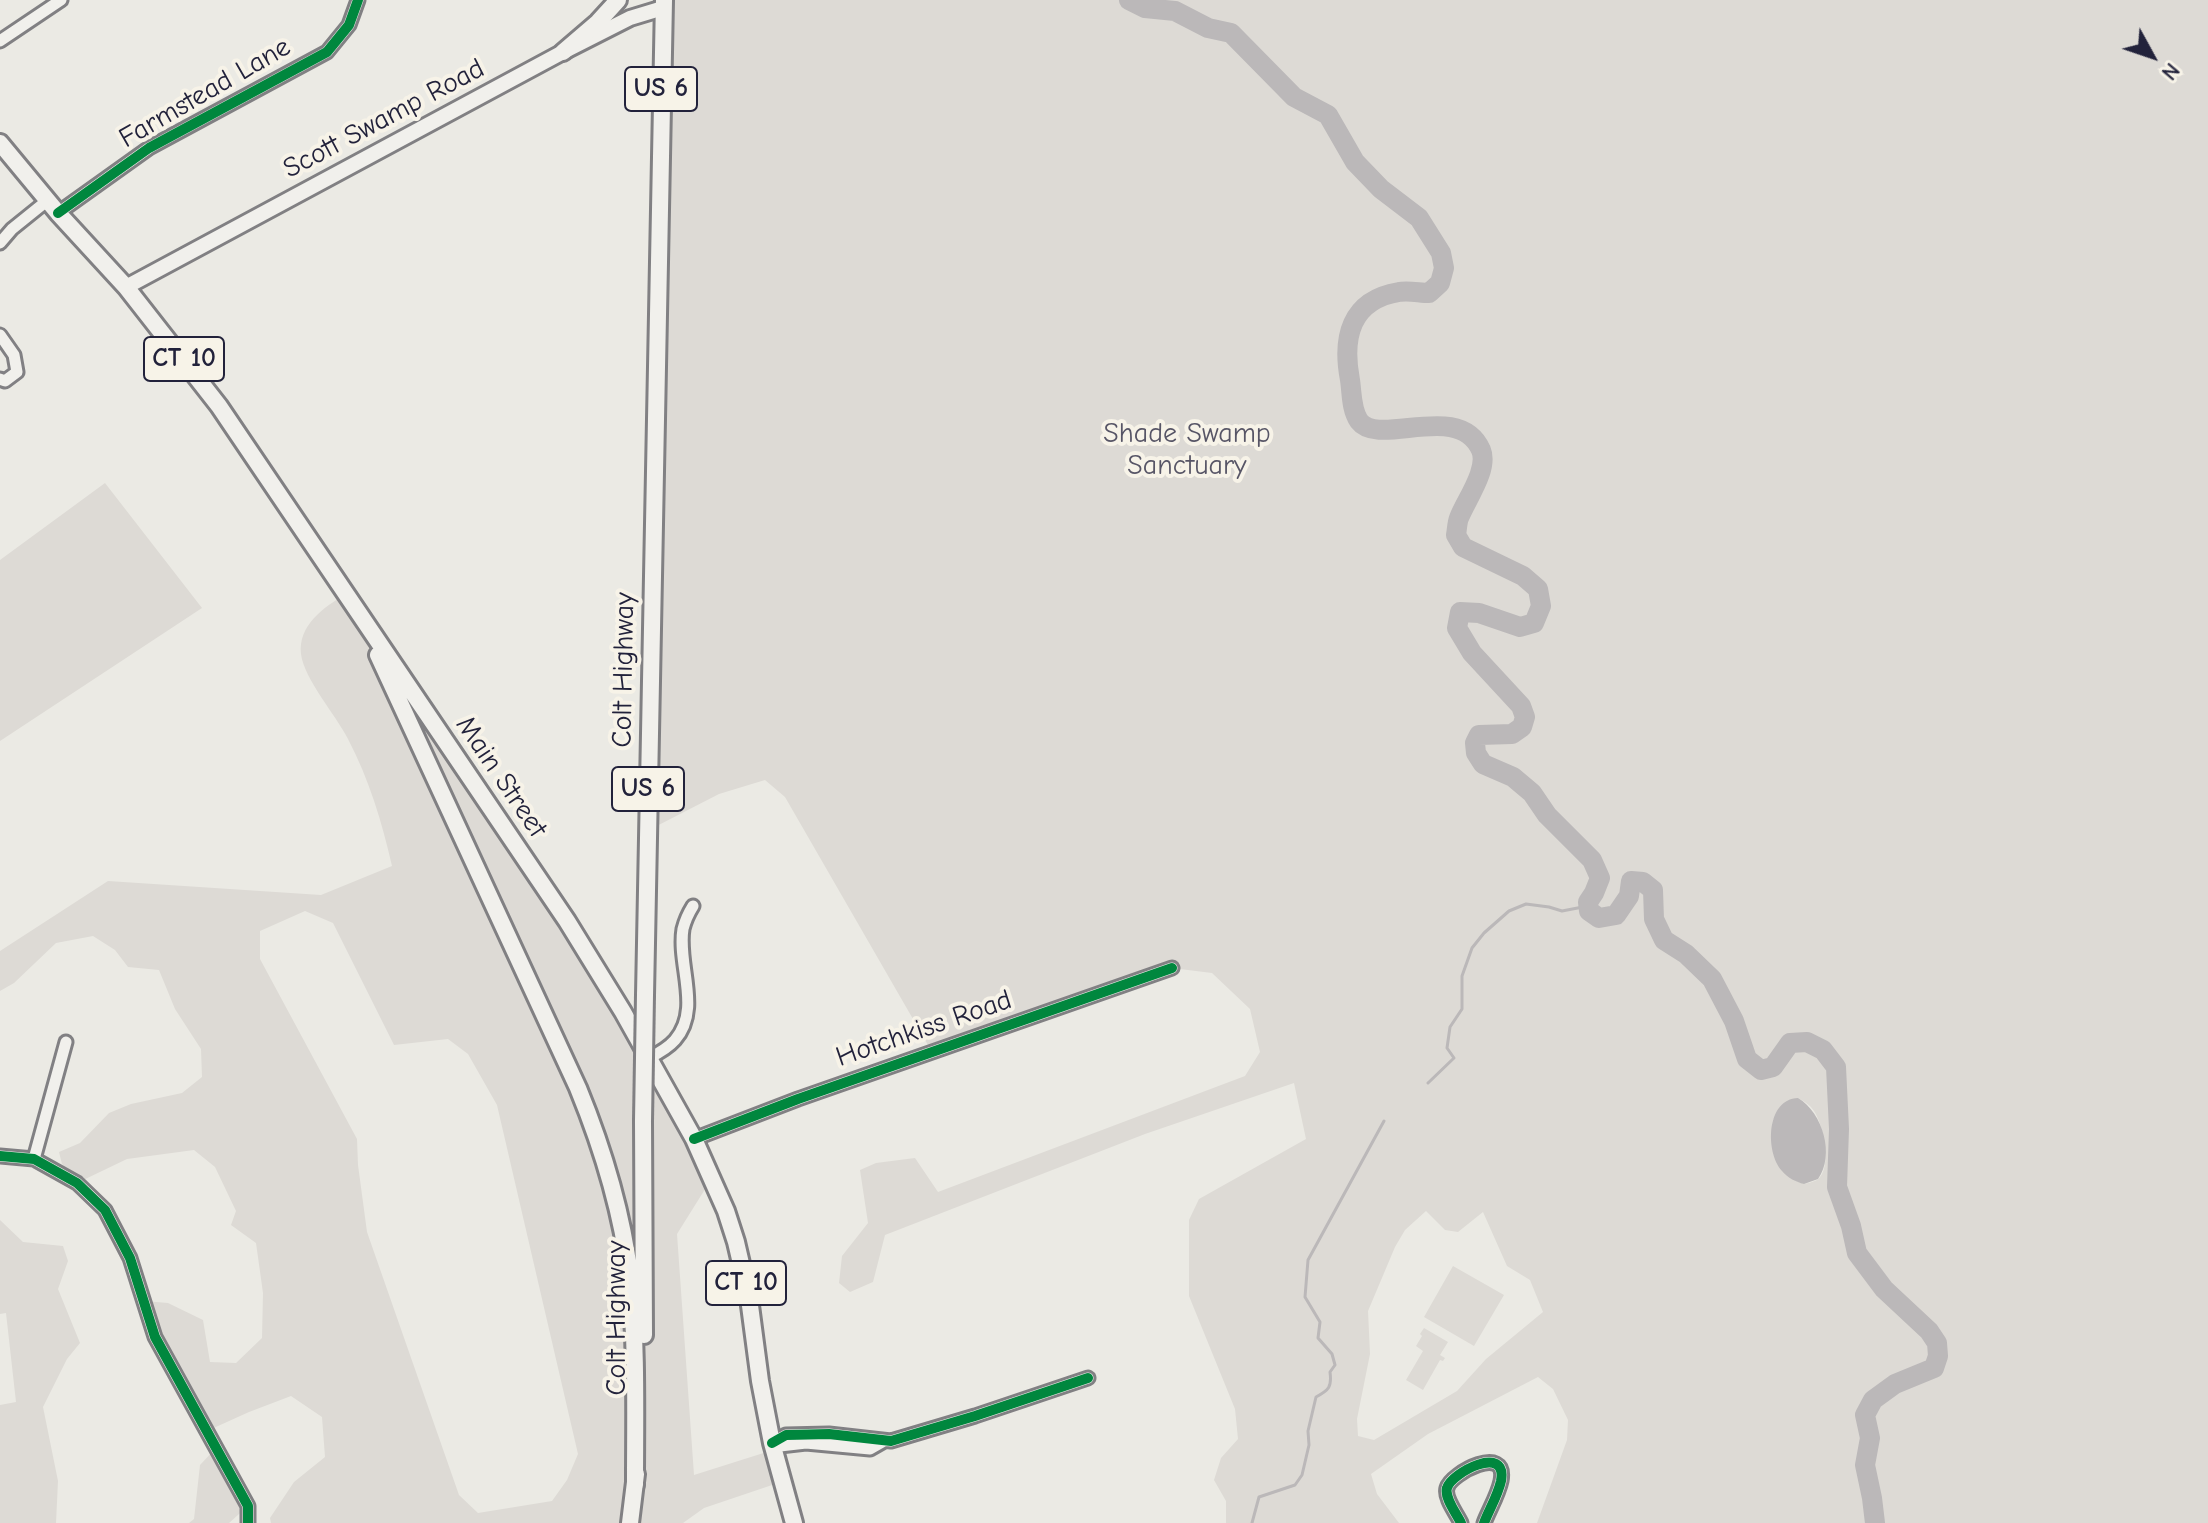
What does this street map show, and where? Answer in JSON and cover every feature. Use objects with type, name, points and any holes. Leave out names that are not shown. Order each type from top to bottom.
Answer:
[{"type":"highway","points":[[563,52],[618,0]]},
{"type":"highway","name":"Colt Highway","points":[[630,1523],[644,1386],[643,1121],[663,4]]},
{"type":"highway","name":"Main Street","points":[[0,143],[126,287],[219,406],[567,921],[649,1058],[694,1139],[726,1211],[744,1270],[772,1443],[794,1523]]},
{"type":"highway","points":[[346,594],[420,744],[572,1074],[599,1142],[619,1216],[629,1275],[635,1363],[635,1485]]},
{"type":"main road","name":"Scott Swamp Road","points":[[126,287],[563,52],[663,4]]},
{"type":"street","points":[[0,41],[61,0]]},
{"type":"street","name":"Farmstead Lane","points":[[0,243],[12,229],[149,148],[327,52],[349,25],[358,0]]},
{"type":"street","points":[[0,335],[14,355],[17,372],[5,381],[0,379]]},
{"type":"street","points":[[649,1058],[667,1048],[684,1026],[687,999],[682,939],[693,906]]},
{"type":"street","name":"Hotchkiss Road","points":[[694,1139],[798,1099],[1172,968]]},
{"type":"street","points":[[34,1159],[66,1042]]},
{"type":"street","points":[[0,1156],[34,1159],[77,1183],[105,1210],[130,1258],[155,1337],[248,1506],[248,1523]]},
{"type":"street","points":[[772,1443],[786,1435],[829,1434],[884,1441],[975,1416],[1088,1378]]},
{"type":"street","points":[[1461,1523],[1447,1494],[1447,1487],[1480,1462],[1488,1461],[1500,1470],[1502,1479],[1484,1523]]},
{"type":"green space","name":"Shade Swamp Sanctuary","points":[[664,0],[2208,0],[2208,1523],[1537,1523],[1567,1440],[1568,1420],[1553,1389],[1538,1377],[1428,1434],[1371,1474],[1377,1494],[1399,1523],[1226,1523],[1226,1501],[1214,1480],[1221,1458],[1238,1439],[1235,1409],[1189,1296],[1189,1220],[1199,1199],[1306,1139],[1294,1083],[1145,1134],[885,1235],[873,1282],[850,1292],[839,1283],[842,1256],[868,1223],[860,1170],[876,1163],[915,1158],[938,1192],[1245,1076],[1260,1052],[1250,1009],[1212,973],[1172,968],[932,1052],[785,797],[765,780],[719,794],[647,831]],"holes":[[[1798,1098],[1814,1111],[1825,1146],[1822,1174],[1817,1180],[1804,1184],[1794,1180],[1781,1167],[1772,1140],[1773,1120]],[[1426,1211],[1445,1230],[1458,1232],[1483,1212],[1507,1266],[1530,1280],[1543,1312],[1486,1359],[1457,1391],[1374,1440],[1358,1436],[1357,1419],[1370,1354],[1368,1311],[1395,1247],[1405,1230]]]},
{"type":"green space","points":[[105,483],[202,608],[0,741],[0,560]]},
{"type":"green space","points":[[346,594],[567,921],[712,1178],[677,1234],[694,1475],[773,1450],[781,1482],[704,1508],[683,1523],[271,1523],[270,1518],[294,1482],[325,1457],[322,1417],[291,1396],[207,1431],[155,1337],[144,1301],[168,1303],[203,1320],[210,1362],[236,1363],[262,1338],[263,1293],[256,1243],[231,1225],[236,1211],[215,1167],[194,1150],[127,1159],[77,1183],[62,1164],[59,1152],[80,1143],[109,1113],[131,1104],[182,1093],[202,1077],[201,1049],[175,1009],[159,970],[128,967],[115,950],[93,936],[56,943],[14,983],[0,991],[0,951],[108,881],[321,895],[392,866],[379,817],[356,754],[308,674],[301,654],[304,634],[314,618]],"holes":[[[305,911],[333,923],[394,1045],[448,1039],[468,1054],[497,1105],[578,1454],[567,1480],[552,1501],[478,1513],[459,1495],[367,1232],[357,1139],[260,959],[260,931]]]},
{"type":"green space","points":[[0,1220],[23,1242],[63,1246],[68,1261],[58,1289],[80,1343],[67,1359],[43,1407],[58,1481],[56,1523],[0,1523],[0,1405],[16,1402],[6,1313],[0,1314]]},
{"type":"green space","points":[[1453,1266],[1504,1295],[1474,1346],[1424,1317]]},
{"type":"green space","points":[[1424,1328],[1448,1342],[1440,1355],[1445,1358],[1440,1360],[1423,1390],[1406,1380],[1423,1351],[1416,1346]]},
{"type":"green space","points":[[216,1448],[248,1506],[229,1523],[189,1523],[194,1519],[200,1465]]},
{"type":"shaded area","points":[[1798,1098],[1820,1124],[1826,1147],[1826,1158],[1818,1179],[1804,1184],[1782,1171],[1776,1162],[1771,1140],[1774,1117],[1780,1107]]},
{"type":"waterway","points":[[1129,0],[1145,8],[1175,11],[1208,28],[1231,33],[1294,97],[1328,115],[1355,162],[1381,189],[1419,218],[1441,253],[1444,268],[1440,283],[1429,293],[1403,291],[1382,296],[1360,312],[1353,323],[1347,350],[1354,411],[1359,421],[1369,428],[1455,428],[1470,436],[1481,450],[1482,466],[1459,518],[1456,535],[1463,547],[1523,576],[1538,589],[1541,606],[1534,623],[1520,627],[1479,613],[1460,612],[1457,628],[1472,653],[1521,706],[1525,717],[1522,727],[1512,734],[1479,735],[1475,743],[1476,753],[1483,764],[1513,777],[1532,793],[1547,815],[1592,860],[1600,878],[1588,902],[1589,911],[1599,918],[1616,915],[1629,896],[1631,881],[1643,882],[1653,890],[1654,919],[1664,940],[1686,954],[1712,979],[1734,1021],[1747,1059],[1761,1070],[1773,1067],[1790,1043],[1807,1042],[1823,1050],[1836,1067],[1839,1129],[1837,1187],[1857,1253],[1884,1289],[1929,1331],[1937,1343],[1938,1356],[1934,1368],[1895,1384],[1873,1400],[1865,1415],[1870,1438],[1865,1465],[1875,1523]]},
{"type":"waterway","points":[[1428,1083],[1454,1058],[1447,1048],[1450,1027],[1462,1009],[1462,976],[1472,948],[1484,933],[1509,911],[1526,904],[1562,911],[1588,906]]},
{"type":"waterway","points":[[1252,1523],[1259,1497],[1295,1485],[1302,1475],[1316,1397],[1329,1388],[1330,1372],[1335,1365],[1332,1354],[1318,1338],[1320,1322],[1305,1297],[1308,1260],[1384,1121]]},
{"type":"cycle path","points":[[58,213],[149,148],[327,52],[349,25],[358,0]]},
{"type":"cycle path","points":[[694,1139],[798,1099],[1172,968]]},
{"type":"cycle path","points":[[0,1156],[34,1159],[77,1183],[105,1210],[130,1258],[155,1337],[248,1506],[248,1523]]},
{"type":"cycle path","points":[[772,1443],[786,1435],[829,1434],[891,1441],[1088,1378]]},
{"type":"cycle path","points":[[1461,1523],[1449,1501],[1447,1488],[1468,1469],[1496,1464],[1501,1470],[1501,1481],[1484,1523]]}]
